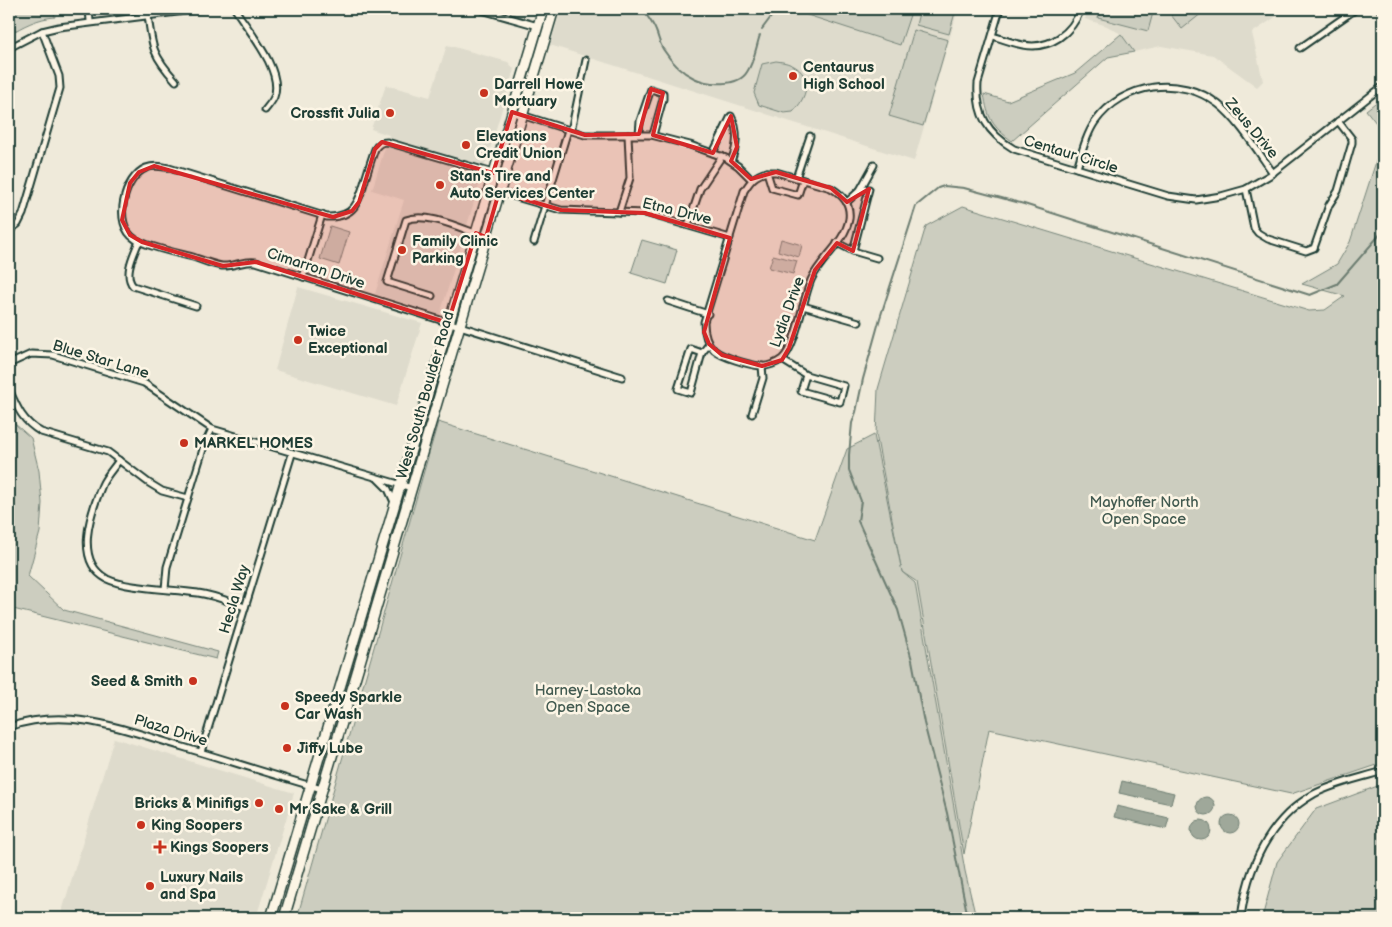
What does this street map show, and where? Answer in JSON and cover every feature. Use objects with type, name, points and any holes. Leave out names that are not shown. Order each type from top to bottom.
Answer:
[{"type":"main road","name":"West South Boulder Road","points":[[271,918],[543,9]]},
{"type":"main road","name":"West South Boulder Road","points":[[284,918],[554,9]]},
{"type":"street","points":[[89,9],[90,22]]},
{"type":"street","points":[[9,48],[42,31],[90,22],[199,9]]},
{"type":"street","points":[[235,9],[270,62],[275,76],[276,88],[274,98],[265,110]]},
{"type":"street","points":[[480,9],[538,26]]},
{"type":"street","name":"Centaur Circle","points":[[1000,9],[978,83],[980,108],[985,122],[991,131],[1001,142],[1014,149],[1158,194],[1196,200],[1246,189],[1273,173],[1383,86]]},
{"type":"street","points":[[993,36],[1024,45],[1037,46],[1050,42],[1069,30],[1081,9]]},
{"type":"street","points":[[1300,48],[1356,9]]},
{"type":"street","points":[[148,15],[152,45],[156,56],[163,67],[176,80]]},
{"type":"street","points":[[9,231],[18,224],[23,214],[60,88],[59,76],[42,31]]},
{"type":"street","points":[[534,242],[544,205],[569,131],[586,60]]},
{"type":"street","name":"Zeus Drive","points":[[1077,168],[1088,135],[1107,109],[1118,100],[1134,92],[1151,87],[1170,86],[1187,89],[1203,95],[1228,113],[1273,173]]},
{"type":"street","points":[[639,134],[640,121],[651,89],[663,93],[654,135]]},
{"type":"street","points":[[512,112],[585,135],[654,135],[713,153],[738,166],[751,179]]},
{"type":"street","points":[[688,225],[700,189],[736,147],[735,123],[731,116],[713,153]]},
{"type":"street","points":[[1246,189],[1254,228],[1258,233],[1268,239],[1306,251],[1314,248],[1329,205],[1338,190],[1352,143],[1352,139],[1338,121]]},
{"type":"street","points":[[619,212],[630,178],[628,135]]},
{"type":"street","points":[[796,178],[810,136]]},
{"type":"street","points":[[196,306],[133,286],[129,278],[139,240],[130,235],[125,228],[122,211],[130,183],[134,176],[146,168],[154,166],[169,168],[333,217],[352,211],[359,202],[374,149],[382,142],[493,173]]},
{"type":"street","points":[[752,414],[763,378],[762,366],[722,355],[709,344],[704,332],[704,322],[744,191],[751,179],[759,174],[776,172],[831,188],[839,193],[847,202],[860,190],[874,165]]},
{"type":"street","points":[[767,172],[772,188],[798,195],[803,180]]},
{"type":"street","points":[[853,251],[869,189],[860,190]]},
{"type":"street","name":"Etna Drive","points":[[500,192],[561,210],[645,213],[730,238]]},
{"type":"street","name":"Lydia Drive","points":[[762,366],[782,360],[789,348],[809,283],[815,270],[837,243],[846,228],[849,218],[847,202]]},
{"type":"street","points":[[303,277],[322,215]]},
{"type":"street","points":[[432,296],[386,282],[406,220],[414,217],[425,217],[486,237]]},
{"type":"street","name":"Cimarron Drive","points":[[139,240],[222,266],[248,261],[622,377]]},
{"type":"street","points":[[837,243],[853,251],[877,258]]},
{"type":"street","points":[[668,301],[708,314]]},
{"type":"street","points":[[803,306],[859,322]]},
{"type":"street","points":[[702,353],[691,349],[678,389],[691,394],[702,353],[709,344]]},
{"type":"street","name":"Blue Star Lane","points":[[9,364],[31,354],[53,354],[144,383],[212,429],[412,488]]},
{"type":"street","points":[[782,360],[806,375],[844,386],[840,402],[801,391],[806,375]]},
{"type":"street","points":[[9,389],[19,412],[33,428],[108,452],[162,491],[188,498]]},
{"type":"street","points":[[165,589],[167,567],[204,446],[212,429]]},
{"type":"street","name":"Hecla Way","points":[[201,752],[292,454]]},
{"type":"street","points":[[119,460],[103,484],[87,530],[87,550],[92,566],[106,578],[120,584],[200,593],[245,607]]},
{"type":"street","points":[[378,478],[388,489],[395,505]]},
{"type":"street","name":"Plaza Drive","points":[[9,727],[37,720],[63,718],[103,723],[322,789]]},
{"type":"street","points":[[1241,918],[1250,875],[1258,855],[1268,837],[1280,822],[1301,803],[1315,794],[1383,771]]},
{"type":"highlighted area","points":[[651,89],[663,93],[653,135],[713,153],[731,116],[737,147],[731,161],[751,179],[776,172],[831,188],[847,202],[869,189],[853,251],[837,243],[815,270],[789,348],[782,360],[762,366],[722,355],[709,344],[704,332],[730,238],[645,213],[561,210],[499,192],[486,237],[476,233],[448,323],[256,262],[223,266],[142,242],[130,235],[122,220],[130,183],[139,172],[154,166],[333,217],[352,211],[359,202],[375,149],[382,142],[493,173],[512,112],[585,135],[639,134]]},
{"type":"shaded area","name":"Centaurus High School","points":[[561,9],[958,9],[914,161],[550,45]]},
{"type":"shaded area","points":[[1088,9],[1287,9],[1252,33],[1263,81],[1257,87],[1213,55],[1161,46],[1134,52],[1121,34],[1107,26],[1085,19]]},
{"type":"shaded area","points":[[447,45],[508,62],[514,69],[440,315],[375,294],[404,200],[372,190],[389,135],[371,129],[386,85],[430,97]]},
{"type":"shaded area","points":[[298,287],[422,323],[396,406],[275,370]]},
{"type":"shaded area","points":[[114,738],[294,793],[256,918],[60,918]]},
{"type":"shaded area","points":[[1122,781],[1174,793],[1171,804],[1119,793]]},
{"type":"shaded area","points":[[1202,797],[1210,797],[1215,802],[1213,813],[1202,815],[1197,810],[1197,802]]},
{"type":"shaded area","points":[[1117,806],[1169,818],[1166,829],[1114,817]]},
{"type":"shaded area","points":[[1226,815],[1234,815],[1239,820],[1237,831],[1226,833],[1221,828],[1221,820]]},
{"type":"shaded area","points":[[1201,820],[1208,823],[1211,830],[1208,837],[1201,840],[1194,837],[1191,830],[1194,823]]},
{"type":"green space","points":[[9,9],[54,9],[55,17],[31,23],[9,35]]},
{"type":"green space","points":[[799,9],[912,9],[900,45],[798,12]]},
{"type":"green space","points":[[920,9],[956,9],[949,34],[916,25]]},
{"type":"green space","points":[[1101,9],[1154,9],[1148,31],[1098,18]]},
{"type":"green space","points":[[1179,9],[1199,9],[1202,13],[1182,29],[1171,15]]},
{"type":"green space","points":[[914,30],[948,40],[923,126],[889,116]]},
{"type":"green space","points":[[1121,34],[1134,52],[1108,57],[1012,141],[995,126],[989,116],[984,94],[1008,101],[1075,73]]},
{"type":"green space","points":[[776,61],[796,67],[802,72],[805,79],[804,95],[793,112],[784,113],[759,105],[754,93],[762,64]]},
{"type":"green space","points":[[1383,97],[1383,132],[1366,110]]},
{"type":"green space","name":"Mayhoffer North Open Space","points":[[1383,140],[1383,763],[1291,794],[989,729],[964,854],[917,582],[902,572],[876,434],[878,389],[926,226],[963,206],[1309,311],[1325,310],[1345,296],[1302,284],[1337,264],[1350,242]]},
{"type":"green space","points":[[330,226],[349,232],[339,265],[320,259]]},
{"type":"green space","points":[[781,239],[802,245],[799,257],[778,251]]},
{"type":"green space","points":[[642,240],[677,250],[667,284],[631,273]]},
{"type":"green space","points":[[773,255],[797,261],[793,274],[769,268]]},
{"type":"green space","points":[[9,413],[15,424],[31,438],[39,471],[42,503],[40,532],[28,576],[64,610],[218,652],[216,659],[9,608]]},
{"type":"green space","name":"Harney-Lastoka Open Space","points":[[438,422],[815,540],[847,449],[874,435],[902,572],[915,583],[965,871],[976,918],[297,918]]},
{"type":"green space","points":[[1383,784],[1383,918],[1262,918],[1277,862],[1316,809]]},
{"type":"waterway","points":[[642,9],[653,25],[662,47],[672,61],[689,75],[707,82],[730,82],[743,77],[751,64],[760,35]]},
{"type":"waterway","points":[[762,29],[777,9]]},
{"type":"waterway","points":[[1383,179],[1378,189],[1383,210]]},
{"type":"waterway","points":[[968,918],[947,813],[924,723],[912,660],[898,610],[858,521],[861,501],[849,470],[852,423],[863,379],[880,318],[916,206],[938,188],[944,186],[964,188],[1024,204],[1310,295],[1337,284],[1383,231]]},
{"type":"place","name":"Centaurus High School","points":[[793,76]]},
{"type":"place","name":"Darrell Howe Mortuary","points":[[484,93]]},
{"type":"place","name":"Crossfit Julia","points":[[390,113]]},
{"type":"place","name":"Elevations Credit Union","points":[[466,145]]},
{"type":"place","name":"Stan's Tire and Auto Services Center","points":[[440,185]]},
{"type":"place","name":"Family Clinic Parking","points":[[402,250]]},
{"type":"place","name":"Twice Exceptional","points":[[298,340]]},
{"type":"place","name":"MARKEL HOMES","points":[[184,443]]},
{"type":"place","name":"Seed & Smith","points":[[193,681]]},
{"type":"place","name":"Speedy Sparkle Car Wash","points":[[285,706]]},
{"type":"place","name":"Jiffy Lube","points":[[287,748]]},
{"type":"place","name":"Bricks & Minifigs","points":[[259,803]]},
{"type":"place","name":"Mr Sake & Grill","points":[[279,809]]},
{"type":"place","name":"King Soopers","points":[[141,825]]},
{"type":"place","name":"Kings Soopers","points":[[160,847]]},
{"type":"place","name":"Luxury Nails and Spa","points":[[150,886]]}]
